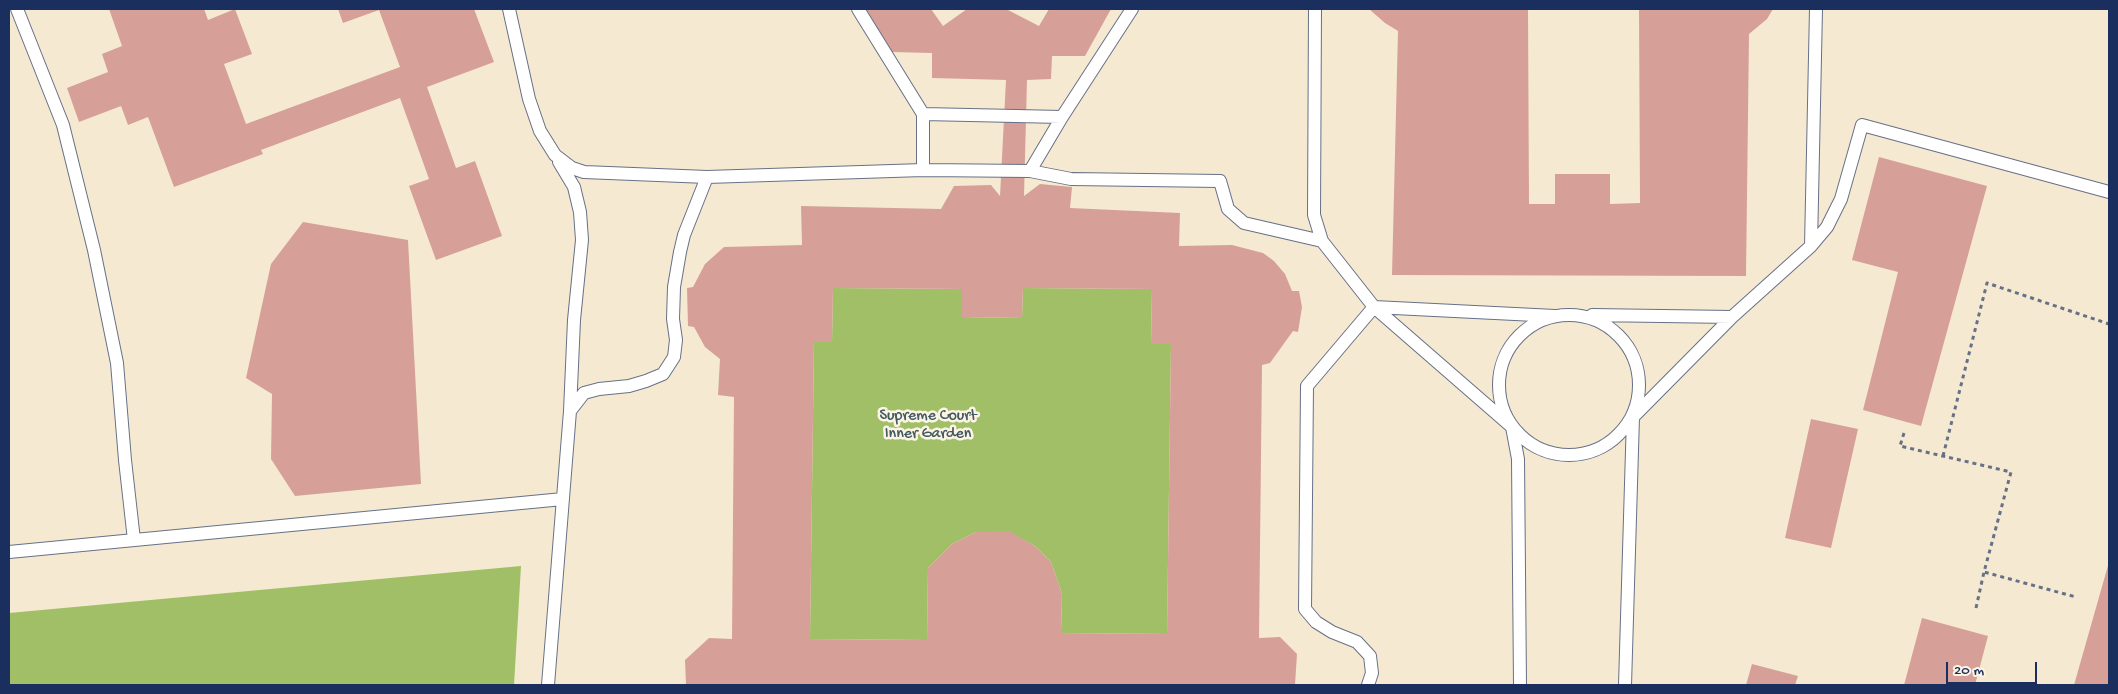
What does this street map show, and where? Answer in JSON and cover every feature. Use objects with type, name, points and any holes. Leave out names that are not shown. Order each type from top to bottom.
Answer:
[{"type":"lane","points":[[17,9],[63,124],[94,250],[117,363],[134,540]]},
{"type":"lane","points":[[509,9],[529,99],[540,131],[574,187],[580,212],[582,240],[574,320],[570,411],[548,685]]},
{"type":"lane","points":[[858,9],[923,114],[923,170]]},
{"type":"lane","points":[[1030,171],[1062,116],[1132,9]]},
{"type":"lane","points":[[1314,9],[1314,215],[1322,241],[1374,307],[1529,444],[1551,454],[1575,456],[1598,450],[1618,437],[1633,417],[1732,317],[1811,246],[1827,227],[1842,199],[1862,125],[2109,192]]},
{"type":"lane","points":[[1811,246],[1816,9]]},
{"type":"lane","points":[[923,114],[1062,116]]},
{"type":"lane","points":[[556,155],[572,168],[584,172],[707,177],[923,170],[1030,171],[1071,179],[1220,181],[1228,209],[1244,223],[1322,241]]},
{"type":"lane","points":[[570,411],[584,393],[599,389],[629,386],[646,381],[663,374],[674,358],[676,340],[673,319],[674,287],[680,252],[684,234],[707,177]]},
{"type":"lane","points":[[1374,307],[1555,316],[1732,317]]},
{"type":"lane","points":[[1368,685],[1372,673],[1370,656],[1357,642],[1332,632],[1316,622],[1305,609],[1307,386],[1374,307]]},
{"type":"lane","points":[[1580,315],[1601,321],[1619,334],[1632,352],[1639,374],[1640,396],[1633,417],[1625,685]]},
{"type":"lane","points":[[1520,685],[1518,459],[1512,427],[1502,409],[1499,390],[1500,370],[1508,350],[1520,334],[1536,323],[1555,316]]},
{"type":"lane","points":[[9,552],[563,499]]},
{"type":"path","points":[[1943,456],[1987,283],[2109,324]]},
{"type":"path","points":[[1904,433],[1900,446],[2011,472],[1976,608]]},
{"type":"path","points":[[1984,572],[2076,597]]},
{"type":"green space","name":"Supreme Court Inner Garden","points":[[833,288],[962,289],[962,317],[1022,318],[1023,288],[1152,289],[1151,343],[1171,344],[1167,634],[1061,633],[1062,594],[1051,562],[1035,546],[1009,532],[976,532],[952,544],[928,568],[927,640],[810,639],[814,342],[832,342]]},
{"type":"green space","points":[[521,566],[514,685],[9,685],[9,613]]},
{"type":"building","points":[[109,9],[204,9],[208,20],[235,9],[252,54],[224,64],[246,124],[400,67],[379,10],[343,23],[338,9],[474,9],[494,62],[427,87],[456,168],[475,161],[502,236],[436,260],[409,186],[429,179],[400,98],[261,150],[263,154],[174,187],[148,117],[128,125],[121,106],[79,122],[67,88],[108,72],[102,54],[122,46]]},
{"type":"building","points":[[866,9],[931,9],[943,26],[967,9],[1006,9],[1039,26],[1049,9],[1111,9],[1085,56],[1052,56],[1051,79],[1027,80],[1024,196],[1040,184],[1072,187],[1070,208],[1180,213],[1179,246],[1232,245],[1263,253],[1274,261],[1285,274],[1292,291],[1299,291],[1302,307],[1298,332],[1293,331],[1270,363],[1262,365],[1259,638],[1280,637],[1297,654],[1295,685],[686,685],[685,660],[709,638],[732,639],[734,397],[718,395],[720,359],[705,347],[694,327],[688,326],[687,288],[693,287],[705,264],[724,247],[802,245],[801,206],[941,209],[954,186],[991,185],[1000,196],[1006,80],[932,78],[932,53],[891,52]],"holes":[[[833,288],[962,289],[962,317],[1022,318],[1023,288],[1152,289],[1151,344],[1171,344],[1167,634],[1061,633],[1062,594],[1051,562],[1035,546],[1009,531],[976,532],[952,544],[928,568],[927,640],[810,639],[814,342],[832,342]]]},
{"type":"building","points":[[1369,9],[1528,9],[1529,204],[1555,204],[1555,174],[1610,174],[1610,204],[1640,203],[1639,9],[1773,9],[1767,19],[1749,34],[1746,276],[1392,275],[1398,31]]},
{"type":"building","points":[[1879,157],[1987,186],[1921,426],[1863,410],[1898,272],[1852,260]]},
{"type":"building","points":[[303,222],[408,240],[421,484],[295,496],[271,459],[272,394],[246,378],[271,264]]},
{"type":"building","points":[[1811,419],[1858,429],[1831,548],[1785,538]]},
{"type":"building","points":[[2109,562],[2109,685],[2074,685]]},
{"type":"building","points":[[1922,618],[1988,636],[1975,685],[1904,685]]},
{"type":"building","points":[[1752,664],[1798,676],[1795,685],[1746,685]]}]
